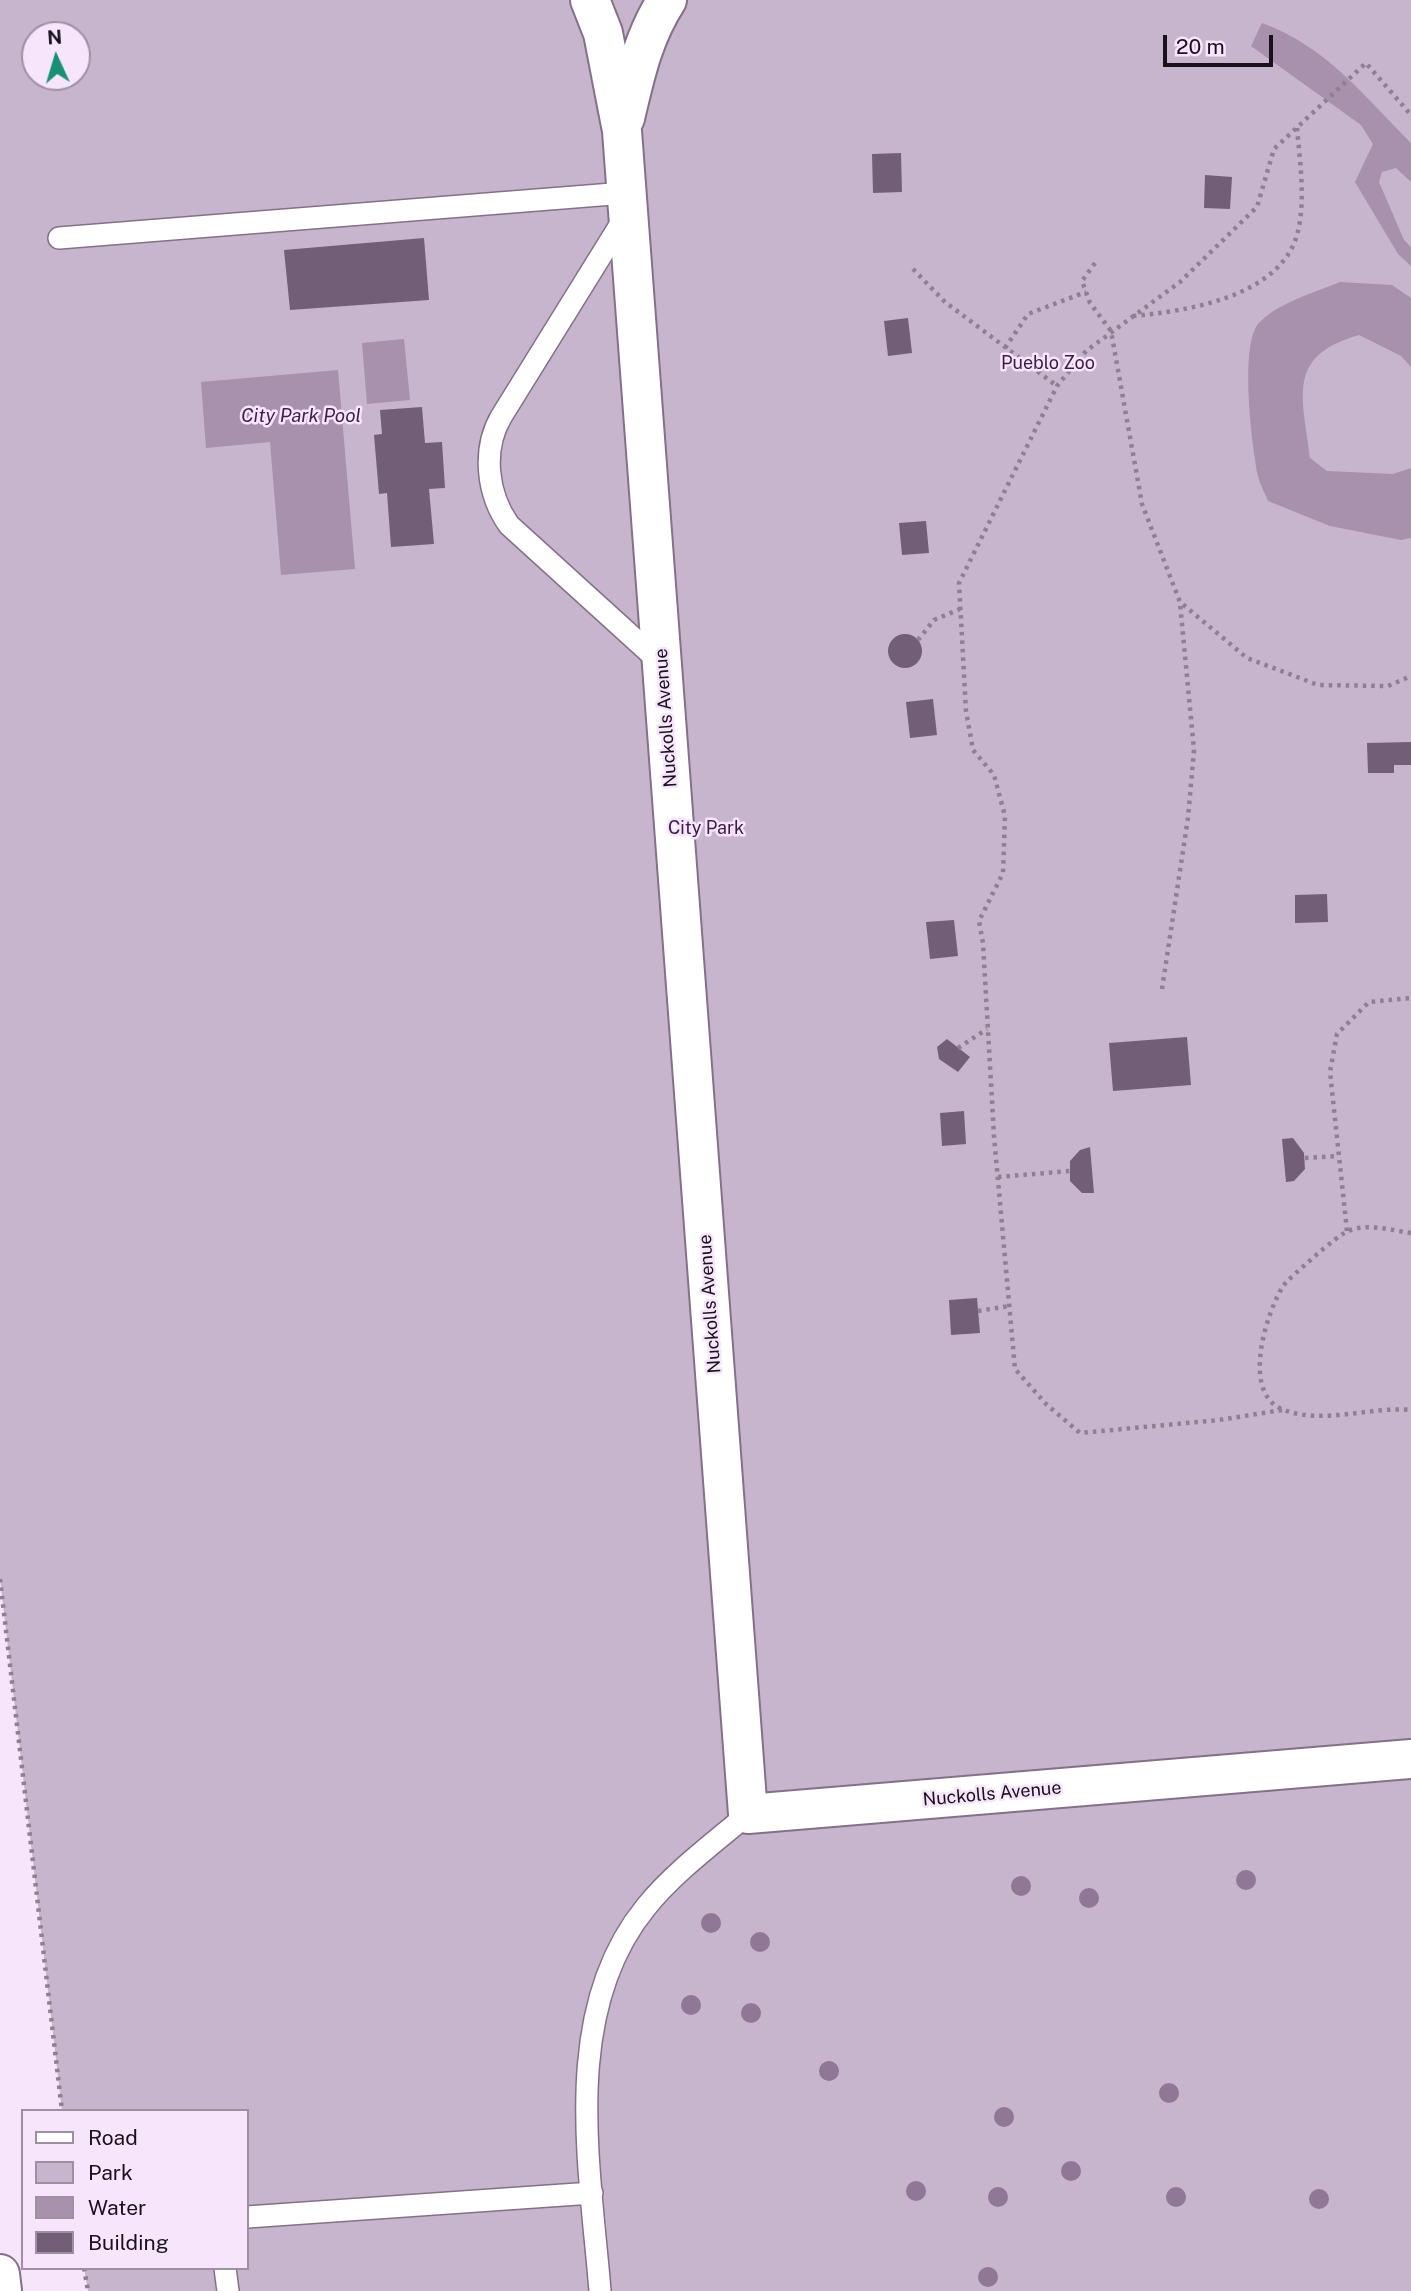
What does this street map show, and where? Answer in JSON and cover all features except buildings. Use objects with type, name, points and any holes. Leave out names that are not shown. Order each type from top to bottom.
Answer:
[{"type":"street","points":[[590,0],[603,33],[622,131]]},
{"type":"street","points":[[622,131],[640,54],[655,19],[667,0]]},
{"type":"street","name":"Nuckolls Avenue","points":[[622,131],[748,1814],[1411,1759]]},
{"type":"street","points":[[0,2274],[2,2291]]},
{"type":"lane","points":[[59,238],[626,204]]},
{"type":"lane","points":[[626,204],[501,417],[489,446],[494,500],[509,525],[662,664]]},
{"type":"lane","points":[[600,2291],[585,2081],[590,2038],[601,1995],[622,1946],[646,1906],[748,1814]]},
{"type":"lane","points":[[248,2217],[592,2193]]},
{"type":"lane","points":[[225,2270],[228,2291]]},
{"type":"path","points":[[1411,115],[1366,63],[1274,149],[1257,207],[1180,282],[1086,351],[1057,386],[958,583],[966,711],[973,750],[994,775],[1005,816],[1003,873],[979,921],[1015,1369],[1046,1404],[1080,1433],[1219,1420],[1282,1410],[1315,1416],[1411,1410]]},
{"type":"path","points":[[1132,316],[1189,310],[1252,286],[1286,260],[1297,234],[1301,174],[1297,128]]},
{"type":"path","points":[[1095,263],[1082,281],[1090,303],[1111,331],[1142,504],[1180,602],[1194,750],[1188,818],[1162,989]]},
{"type":"path","points":[[914,269],[945,302],[1057,386]]},
{"type":"path","points":[[1005,348],[1028,314],[1086,292]]},
{"type":"path","points":[[1180,602],[1247,658],[1318,685],[1388,686],[1411,676]]},
{"type":"path","points":[[918,640],[934,620],[960,609]]},
{"type":"path","points":[[1347,1231],[1330,1072],[1337,1034],[1369,1002],[1411,998]]},
{"type":"path","points":[[958,1048],[988,1029]]},
{"type":"path","points":[[1305,1158],[1338,1156]]},
{"type":"path","points":[[998,1177],[1070,1171]]},
{"type":"path","points":[[1282,1410],[1265,1394],[1259,1361],[1266,1322],[1284,1283],[1347,1231],[1374,1227],[1411,1233]]},
{"type":"path","points":[[978,1311],[1009,1306]]},
{"type":"path","points":[[0,1578],[62,2109]]},
{"type":"path","points":[[83,2270],[88,2291]]},
{"type":"green space","name":"City Park","points":[[0,0],[1411,0],[1411,2291],[88,2291],[84,2270],[248,2270],[248,2109],[62,2109],[0,1579]]},
{"type":"water","points":[[1262,23],[1306,45],[1325,59],[1360,90],[1411,143],[1411,182],[1396,168],[1382,172],[1379,182],[1404,240],[1411,247],[1411,266],[1398,254],[1355,182],[1373,144],[1361,125],[1251,46]]},
{"type":"water","points":[[1340,282],[1392,285],[1411,298],[1411,367],[1401,356],[1359,335],[1335,344],[1319,354],[1309,367],[1304,382],[1304,416],[1310,458],[1327,471],[1393,474],[1411,468],[1411,538],[1401,540],[1330,526],[1268,501],[1259,479],[1253,443],[1248,373],[1253,334],[1259,323],[1276,309]]},
{"type":"water","points":[[404,339],[410,400],[367,404],[362,343]]},
{"type":"water","name":"City Park Pool","points":[[338,370],[355,569],[281,575],[270,442],[206,448],[201,382]]},
{"type":"park label","name":"Pueblo Zoo","points":[[1048,363]]}]
